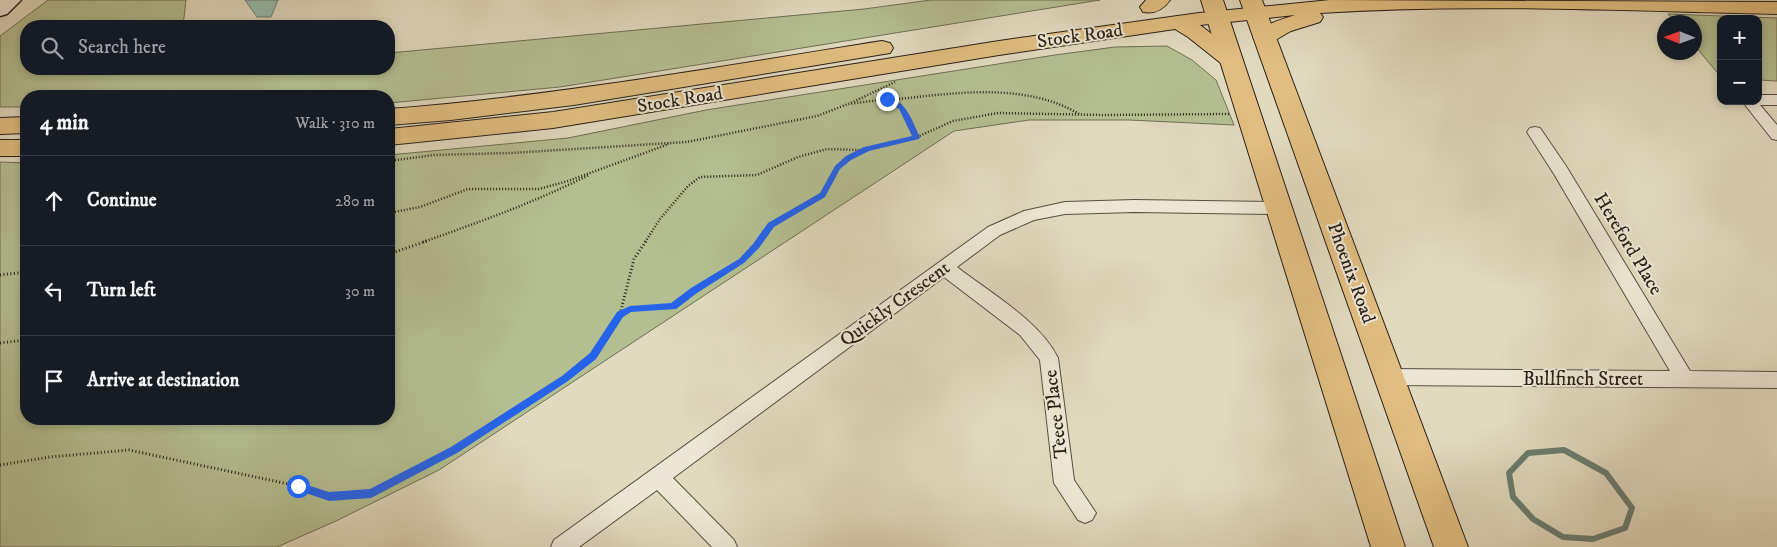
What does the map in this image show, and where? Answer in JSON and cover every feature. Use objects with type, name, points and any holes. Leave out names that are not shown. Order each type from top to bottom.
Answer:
[{"type":"main road","points":[[0,10],[11,0]]},
{"type":"main road","points":[[1257,16],[1283,26],[1312,18],[1321,6],[1394,2],[1478,1],[1777,8]]},
{"type":"main road","name":"Stock Road","points":[[395,116],[456,111],[566,98],[1155,4],[1213,5],[1257,16]]},
{"type":"main road","points":[[1213,5],[1388,547]]},
{"type":"main road","name":"Stock Road","points":[[395,136],[562,118],[1178,22],[1213,5]]},
{"type":"main road","name":"Phoenix Road","points":[[1257,16],[1451,547]]},
{"type":"main road","points":[[1178,22],[1196,32],[1230,59]]},
{"type":"main road","points":[[0,126],[20,125]]},
{"type":"main road","points":[[0,148],[20,148]]},
{"type":"street","points":[[1762,100],[1777,100]]},
{"type":"street","points":[[1752,105],[1777,135]]},
{"type":"street","name":"Hereford Place","points":[[1535,132],[1560,170],[1684,378]]},
{"type":"street","name":"Quickly Crescent","points":[[562,547],[994,231],[1030,215],[1056,210],[1134,206],[1279,208]]},
{"type":"street","name":"Teece Place","points":[[944,267],[1026,330],[1049,358],[1064,483],[1085,513]]},
{"type":"street","name":"Bullfinch Street","points":[[1388,377],[1777,380]]},
{"type":"street","points":[[658,477],[726,547]]},
{"type":"path","points":[[395,160],[434,155],[511,153],[686,142],[817,116],[900,80]]},
{"type":"path","points":[[848,104],[955,93],[997,94],[1046,98],[1069,106],[1079,114]]},
{"type":"path","points":[[887,99],[902,108],[917,137]]},
{"type":"path","points":[[620,314],[630,309],[673,306],[742,261],[771,225],[822,195],[838,168],[848,158],[863,151],[917,137],[953,121],[998,113],[1229,114]]},
{"type":"path","points":[[395,213],[404,212],[458,191],[539,189],[591,173],[672,143]]},
{"type":"path","points":[[0,465],[129,450],[298,486],[329,496],[371,494],[454,450],[565,378],[593,356],[620,314],[634,259],[660,219],[688,186],[700,177],[757,175],[798,156],[827,149],[863,151]]},
{"type":"path","points":[[395,252],[504,214],[548,196],[591,173]]},
{"type":"path","points":[[0,275],[20,273]]},
{"type":"path","points":[[0,343],[20,341]]},
{"type":"shaded area","points":[[48,0],[186,0],[184,20],[21,20]]},
{"type":"shaded area","points":[[245,0],[278,0],[271,17],[257,17]]},
{"type":"shaded area","points":[[931,0],[1100,0],[560,87],[395,102],[395,90],[20,90],[20,107],[0,107],[0,36],[20,21],[20,75],[395,75],[395,52],[864,9]]},
{"type":"shaded area","points":[[1702,15],[1717,16],[1717,72],[1702,54]]},
{"type":"shaded area","points":[[1762,17],[1777,18],[1777,81],[1762,80]]},
{"type":"shaded area","points":[[1167,46],[1192,60],[1216,80],[1234,125],[1129,120],[1029,120],[954,131],[439,470],[336,521],[277,547],[0,547],[0,162],[20,163],[20,425],[395,425],[395,154],[568,138],[706,110],[1115,47]]},
{"type":"waterway","points":[[1564,450],[1606,473],[1632,508],[1625,528],[1593,539],[1563,537],[1533,519],[1513,497],[1509,473],[1528,453],[1564,450]]},
{"type":"route","points":[[298,486],[329,496],[371,494],[454,450],[565,378],[593,356],[620,314],[630,309],[673,306],[742,261],[771,225],[822,195],[838,168],[848,158],[867,149],[917,137],[902,108],[887,99]]}]
